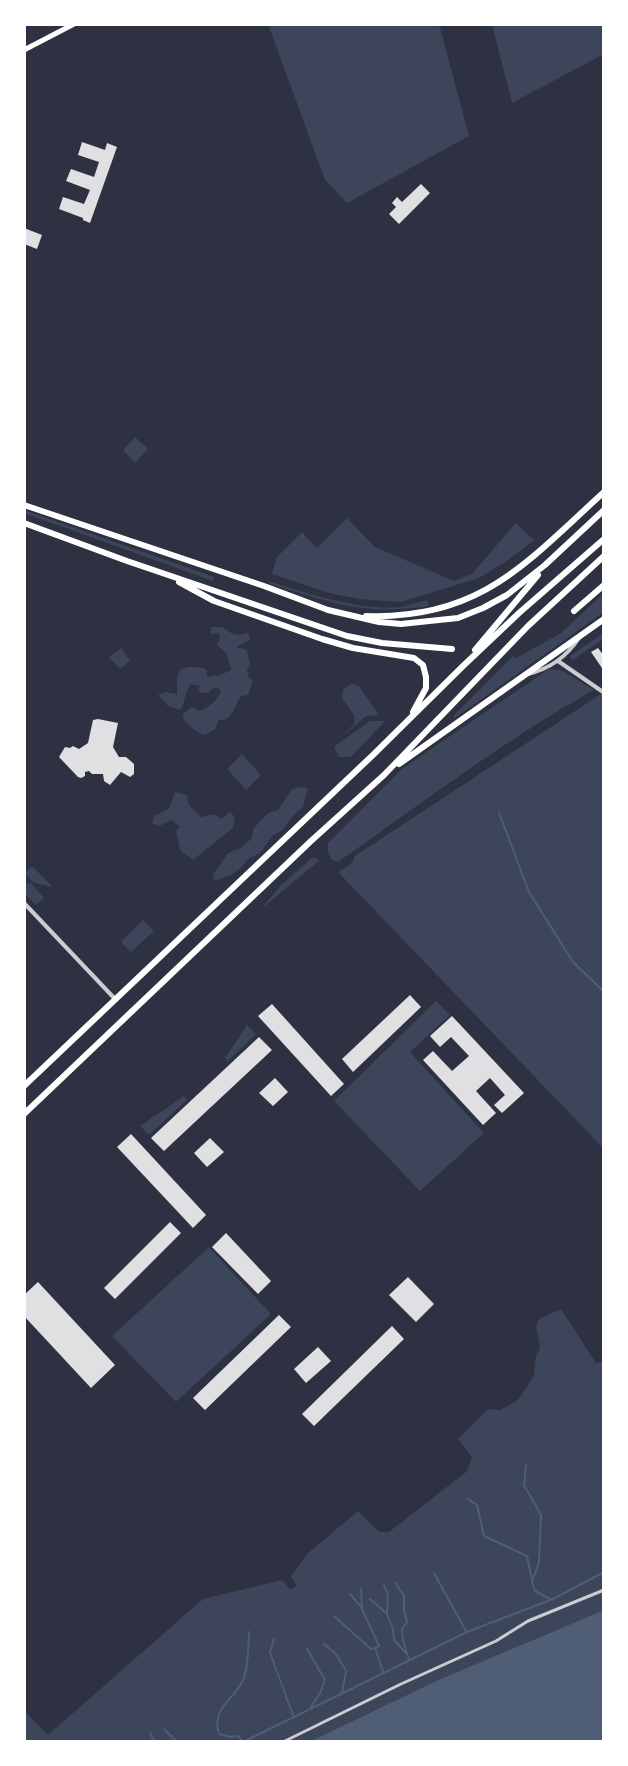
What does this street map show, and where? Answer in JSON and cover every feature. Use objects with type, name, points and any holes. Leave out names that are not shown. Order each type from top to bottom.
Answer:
[{"type":"main road","points":[[24,50],[74,24]]},
{"type":"main road","points":[[351,616],[386,617],[425,613],[457,604],[482,593],[525,564],[604,492]]},
{"type":"main road","points":[[24,505],[328,610],[379,622],[401,624],[458,618],[507,595],[545,565],[604,510]]},
{"type":"main road","points":[[24,523],[347,636],[382,643],[452,649]]},
{"type":"main road","points":[[24,1086],[519,613],[604,538]]},
{"type":"main road","points":[[24,1114],[311,841],[384,775],[528,626],[604,556]]},
{"type":"main road","points":[[462,667],[545,565]]},
{"type":"main road","points":[[166,574],[214,601],[322,639],[352,648],[407,656],[419,661],[424,669],[426,688],[406,723]]},
{"type":"main road","points":[[574,611],[604,585]]},
{"type":"main road","points":[[384,775],[604,619]]},
{"type":"street","points":[[521,676],[538,672],[558,661],[573,649],[582,633]]},
{"type":"street","points":[[558,661],[604,692]]},
{"type":"street","points":[[24,903],[116,1000]]},
{"type":"street","points":[[283,1742],[401,1684],[496,1641],[528,1621],[604,1590]]},
{"type":"shaded area","points":[[268,24],[439,24],[469,136],[347,203],[325,180]]},
{"type":"shaded area","points":[[492,24],[604,24],[604,54],[512,103]]},
{"type":"shaded area","points":[[135,437],[148,449],[135,463],[123,450]]},
{"type":"shaded area","points":[[24,510],[214,577],[213,581],[24,513]]},
{"type":"shaded area","points":[[347,518],[375,547],[454,581],[472,574],[516,523],[534,540],[479,578],[401,602],[359,599],[329,593],[272,574],[277,557],[302,532],[317,548]]},
{"type":"shaded area","points":[[268,581],[351,604],[384,608],[407,606],[427,600],[429,606],[386,609],[348,606],[312,597]]},
{"type":"shaded area","points":[[604,593],[604,612],[455,718],[453,716],[513,656],[516,658],[561,633]]},
{"type":"shaded area","points":[[211,627],[222,627],[237,635],[248,633],[251,639],[236,647],[247,650],[250,665],[247,670],[249,678],[253,680],[248,695],[241,696],[230,715],[219,720],[215,729],[206,735],[199,733],[183,719],[183,714],[191,707],[199,711],[210,705],[221,690],[214,687],[208,693],[201,693],[198,690],[200,686],[191,684],[180,710],[168,706],[158,695],[165,692],[177,694],[177,676],[181,669],[194,667],[207,670],[207,677],[231,670],[227,654],[217,645],[220,639],[219,633],[210,634]]},
{"type":"shaded area","points":[[604,633],[604,638],[572,661],[570,656]]},
{"type":"shaded area","points":[[121,648],[130,661],[120,669],[109,657]]},
{"type":"shaded area","points":[[549,669],[563,671],[594,690],[496,751],[338,862],[331,859],[328,843],[403,768]]},
{"type":"shaded area","points":[[352,684],[359,686],[379,715],[366,716],[338,740],[354,724],[354,715],[342,698],[343,689]]},
{"type":"shaded area","points":[[601,694],[604,696],[604,1149],[338,872],[352,863],[355,856]]},
{"type":"shaded area","points":[[370,721],[385,721],[351,757],[339,757],[335,746]]},
{"type":"shaded area","points":[[242,754],[261,775],[246,790],[227,769]]},
{"type":"shaded area","points":[[308,788],[303,807],[282,831],[273,835],[260,853],[248,859],[240,869],[214,881],[213,875],[228,853],[242,847],[251,839],[254,828],[268,813],[278,810],[292,789]]},
{"type":"shaded area","points":[[175,792],[187,795],[189,805],[201,817],[214,814],[222,819],[230,812],[235,817],[233,828],[193,860],[180,850],[176,830],[180,827],[172,820],[159,826],[152,823],[154,816],[169,809]]},
{"type":"shaded area","points":[[313,857],[320,860],[260,910],[281,885]]},
{"type":"shaded area","points":[[32,866],[53,887],[34,883],[25,873]]},
{"type":"shaded area","points":[[31,883],[44,898],[36,905],[24,893],[24,884]]},
{"type":"shaded area","points":[[143,920],[154,931],[131,952],[121,942]]},
{"type":"shaded area","points":[[436,1001],[450,1015],[410,1052],[484,1133],[420,1191],[334,1101]]},
{"type":"shaded area","points":[[247,1025],[256,1034],[228,1061],[225,1058]]},
{"type":"shaded area","points":[[184,1096],[187,1100],[149,1135],[140,1126]]},
{"type":"shaded area","points":[[209,1247],[271,1314],[176,1402],[112,1336]]},
{"type":"shaded area","points":[[561,1309],[596,1363],[604,1361],[604,1610],[438,1680],[309,1742],[24,1742],[24,1710],[48,1735],[203,1599],[282,1580],[290,1589],[297,1586],[291,1576],[307,1554],[358,1511],[379,1532],[389,1532],[466,1472],[472,1458],[458,1439],[488,1409],[500,1410],[518,1400],[534,1376],[536,1356],[540,1348],[536,1325],[539,1319]]},
{"type":"shaded area","points":[[604,1610],[604,1742],[309,1742],[438,1680]]},
{"type":"building","points":[[82,142],[105,150],[107,143],[117,147],[90,223],[59,209],[63,197],[84,204],[90,190],[66,181],[71,169],[94,177],[99,162],[78,155]]},
{"type":"building","points":[[421,184],[430,193],[399,224],[389,214],[396,207],[392,203],[397,197],[402,202]]},
{"type":"building","points":[[24,228],[42,235],[37,249],[24,244]]},
{"type":"building","points":[[598,648],[604,656],[604,671],[591,652]]},
{"type":"building","points":[[93,720],[118,723],[113,747],[119,757],[126,757],[134,764],[134,774],[130,777],[121,772],[110,785],[104,781],[103,774],[92,774],[89,771],[85,772],[85,776],[78,777],[59,757],[65,747],[73,746],[79,749],[88,743]]},
{"type":"building","points":[[410,995],[421,1007],[353,1072],[342,1059]]},
{"type":"building","points":[[272,1004],[344,1084],[331,1096],[258,1016]]},
{"type":"building","points":[[452,1016],[524,1093],[502,1113],[494,1105],[505,1095],[490,1078],[476,1091],[496,1113],[483,1125],[423,1060],[433,1051],[452,1071],[469,1056],[451,1037],[440,1047],[430,1036]]},
{"type":"building","points":[[259,1037],[272,1050],[164,1151],[151,1138]]},
{"type":"building","points":[[275,1078],[288,1092],[273,1106],[259,1093]]},
{"type":"building","points":[[131,1134],[206,1215],[193,1228],[117,1147]]},
{"type":"building","points":[[210,1138],[224,1152],[207,1167],[194,1153]]},
{"type":"building","points":[[170,1222],[181,1233],[115,1299],[104,1288]]},
{"type":"building","points":[[226,1233],[271,1281],[258,1294],[212,1247]]},
{"type":"building","points":[[408,1277],[434,1304],[416,1322],[389,1295]]},
{"type":"building","points":[[38,1282],[115,1365],[91,1388],[24,1316],[24,1295]]},
{"type":"building","points":[[279,1315],[291,1327],[205,1410],[193,1398]]},
{"type":"building","points":[[392,1326],[404,1339],[314,1426],[302,1414]]},
{"type":"building","points":[[318,1347],[331,1361],[306,1383],[294,1369]]},
{"type":"waterway","points":[[499,813],[529,892],[573,962],[604,992]]},
{"type":"waterway","points":[[526,1465],[524,1485],[541,1515],[539,1562],[532,1582],[535,1591],[550,1599]]},
{"type":"waterway","points":[[468,1499],[477,1505],[484,1536],[527,1556],[532,1580]]},
{"type":"waterway","points":[[249,1632],[245,1675],[239,1687],[221,1710],[217,1725],[219,1734],[238,1736],[243,1742],[467,1632],[553,1599],[604,1572]]},
{"type":"waterway","points":[[434,1573],[466,1631]]},
{"type":"waterway","points":[[395,1582],[404,1596],[407,1622],[402,1629],[409,1660]]},
{"type":"waterway","points":[[384,1585],[388,1595],[387,1614],[393,1629],[394,1640],[406,1653]]},
{"type":"waterway","points":[[361,1589],[362,1609],[379,1646],[375,1648],[383,1672]]},
{"type":"waterway","points":[[350,1594],[362,1608]]},
{"type":"waterway","points":[[370,1599],[386,1613]]},
{"type":"waterway","points":[[334,1616],[371,1649],[375,1648]]},
{"type":"waterway","points":[[274,1639],[270,1653],[293,1715]]},
{"type":"waterway","points":[[324,1644],[336,1654],[346,1671],[342,1693]]},
{"type":"waterway","points":[[307,1649],[325,1680],[311,1707]]},
{"type":"waterway","points":[[164,1729],[177,1742]]},
{"type":"waterway","points":[[150,1733],[155,1742]]}]
